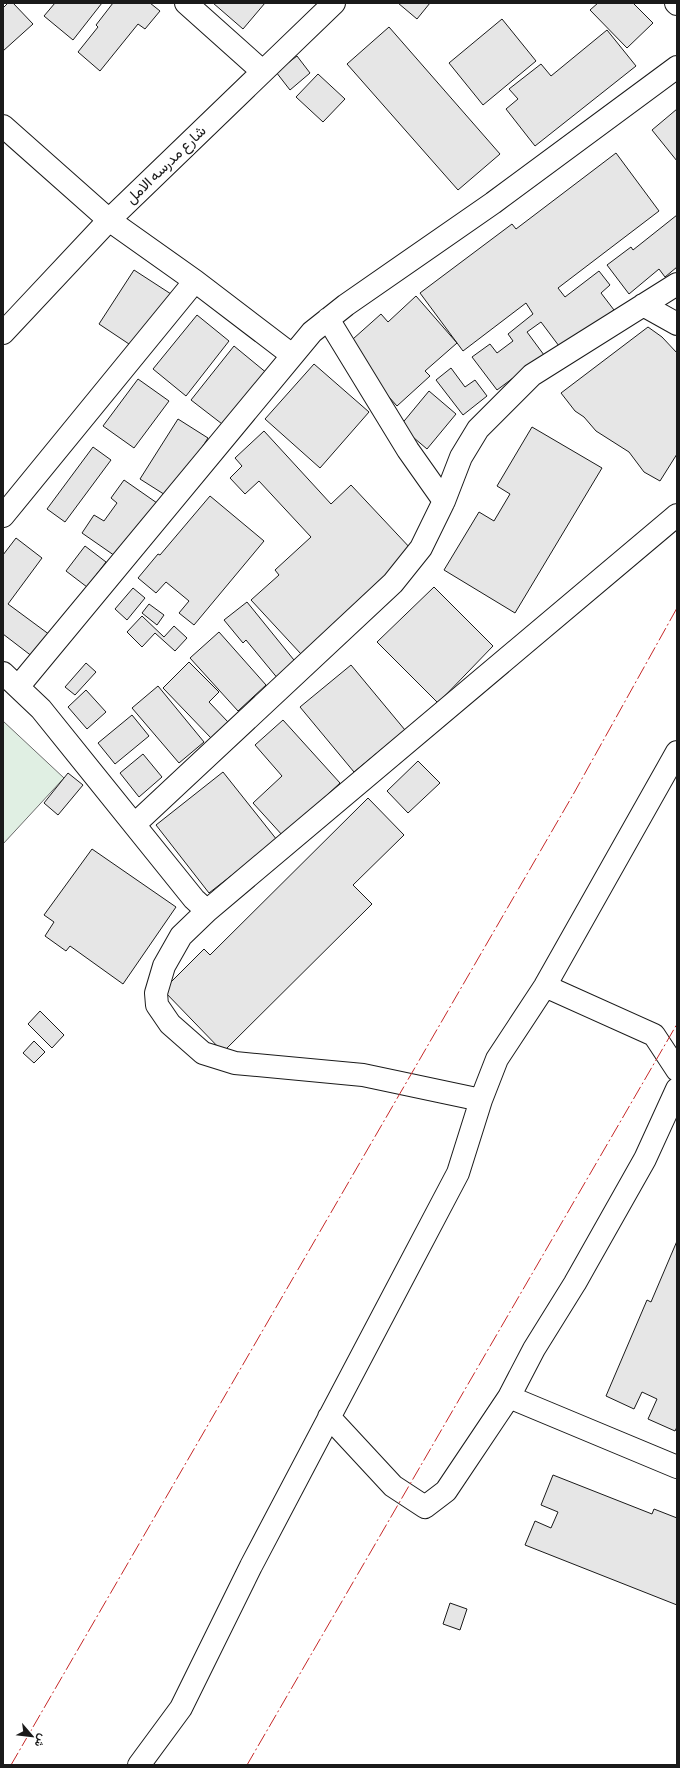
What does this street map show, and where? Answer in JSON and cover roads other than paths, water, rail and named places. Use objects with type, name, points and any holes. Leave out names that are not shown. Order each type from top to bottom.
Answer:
[{"type":"street","points":[[186,3],[262,71]]},
{"type":"street","name":"شارع مدرسه الامل","points":[[3,333],[109,220],[334,3]]},
{"type":"street","points":[[207,911],[194,899],[41,709],[10,680],[312,332],[328,318],[493,203],[677,67]]},
{"type":"street","points":[[3,126],[109,220],[195,281],[292,355]]},
{"type":"street","points":[[3,516],[195,281]]},
{"type":"street","points":[[134,824],[394,583],[421,548],[444,501],[461,456],[478,429],[532,375],[677,284]]},
{"type":"street","points":[[643,305],[677,324]]},
{"type":"street","points":[[328,318],[408,450],[444,501]]},
{"type":"street","points":[[481,1100],[364,1075],[235,1063],[203,1054],[170,1024],[157,1005],[156,993],[164,966],[181,936],[207,911],[677,515]]},
{"type":"street","points":[[139,1765],[180,1708],[251,1566],[458,1173],[481,1100],[497,1059],[545,986],[677,752]]},
{"type":"street","points":[[545,986],[654,1035],[677,1070]]},
{"type":"street","points":[[329,1417],[393,1486],[425,1507],[446,1492],[509,1397],[534,1349],[575,1283],[645,1159],[677,1089]]},
{"type":"street","points":[[509,1397],[677,1467]]}]
